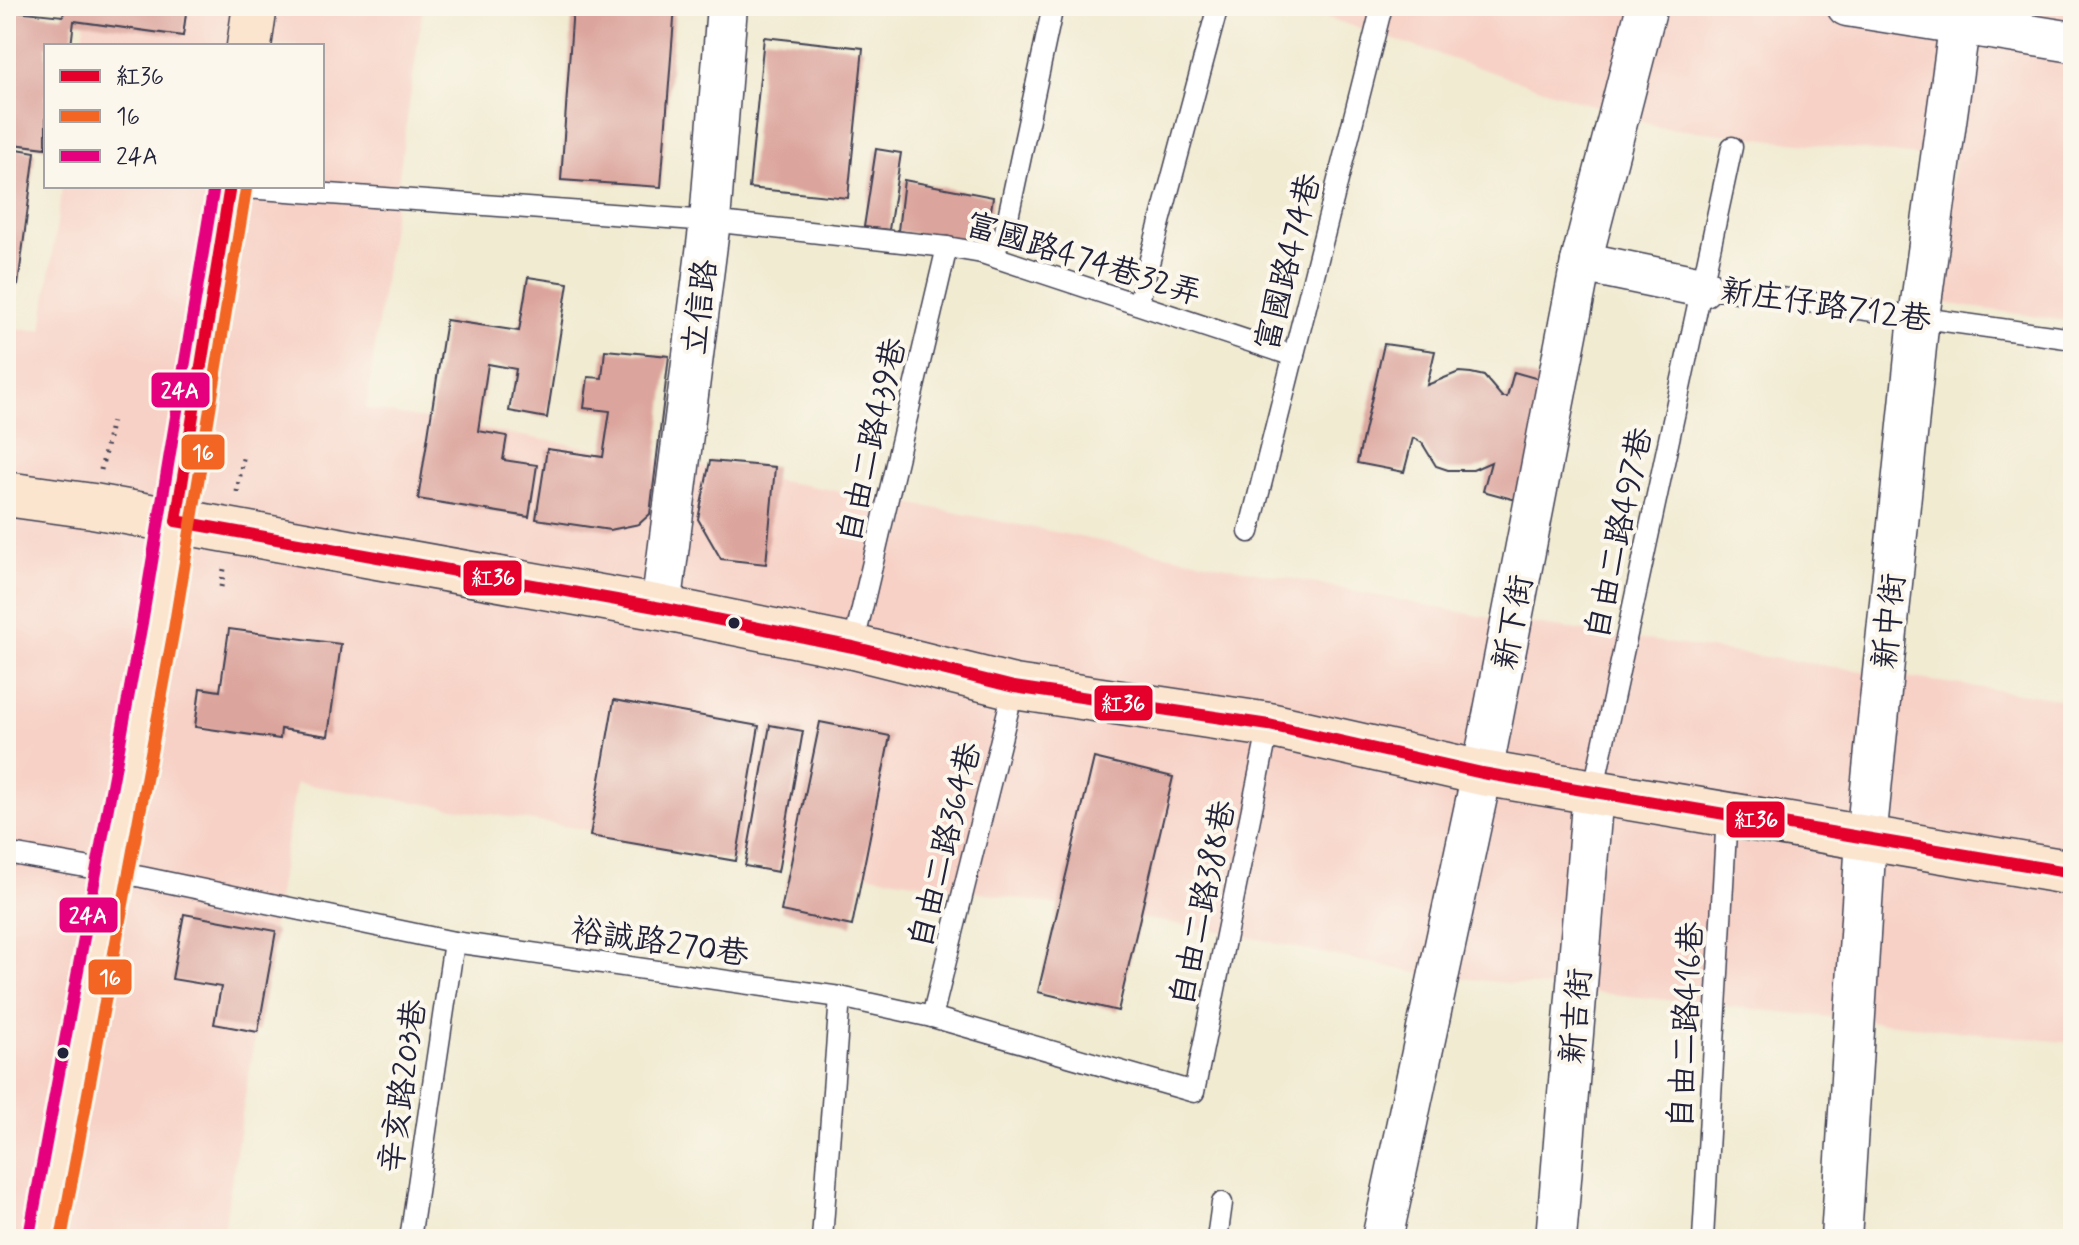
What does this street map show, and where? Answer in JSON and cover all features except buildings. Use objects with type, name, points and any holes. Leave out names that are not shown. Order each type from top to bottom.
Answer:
[{"type":"street","points":[[249,44],[255,6]]},
{"type":"street","name":"立信路","points":[[661,608],[710,221],[727,6]]},
{"type":"street","name":"新下街","points":[[1382,1239],[1482,773],[1581,262],[1647,6]]},
{"type":"street","points":[[1847,6],[1960,15],[2073,42]]},
{"type":"street","name":"新中街","points":[[1841,1239],[1866,839],[1919,317],[1960,15]]},
{"type":"street","points":[[45,1239],[176,521],[230,188]]},
{"type":"street","name":"新庄仔路712巷","points":[[1581,262],[1702,287]]},
{"type":"street","points":[[6,494],[93,506],[661,608],[853,647],[1014,687],[1269,725],[1482,773],[2073,873]]},
{"type":"street","name":"新吉街","points":[[1556,1239],[1593,792]]},
{"type":"lane","points":[[982,253],[996,247],[1004,236],[1053,6]]},
{"type":"lane","points":[[1138,304],[1218,6]]},
{"type":"lane","name":"富國路474巷","points":[[1249,532],[1382,6]]},
{"type":"lane","name":"自由二路497巷","points":[[1593,792],[1732,147]]},
{"type":"lane","name":"富國路474巷32弄","points":[[244,188],[710,221],[947,247],[982,253],[1294,356]]},
{"type":"lane","name":"自由二路439巷","points":[[853,647],[947,247]]},
{"type":"lane","name":"新庄仔路712巷","points":[[1702,287],[2073,339]]},
{"type":"lane","name":"自由二路364巷","points":[[932,1017],[1014,687]]},
{"type":"lane","name":"自由二路388巷","points":[[1194,1092],[1269,725]]},
{"type":"lane","name":"自由二路416巷","points":[[1703,1239],[1727,814]]},
{"type":"lane","name":"裕誠路270巷","points":[[6,853],[112,871],[454,942],[840,997],[932,1017],[1194,1092]]},
{"type":"lane","name":"辛亥路203巷","points":[[410,1239],[454,942]]},
{"type":"lane","points":[[822,1239],[840,997]]},
{"type":"lane","points":[[1217,1239],[1222,1203]]},
{"type":"shaded area","points":[[87,6],[423,6],[366,409],[913,504],[1479,616],[2073,701],[2073,1043],[1423,974],[1214,930],[296,783],[222,1239],[6,1239],[6,329],[42,330],[62,188],[324,188],[324,44],[81,44]]},
{"type":"shaded area","points":[[1292,6],[2073,6],[2073,322],[1936,302],[1955,160],[1658,127]]},
{"type":"transit line","name":"24A","points":[[29,1236],[142,623],[214,188]]},
{"type":"transit line","name":"紅36","points":[[176,521],[230,188]]},
{"type":"transit line","name":"16","points":[[61,1239],[174,629],[246,189]]},
{"type":"transit line","name":"紅36","points":[[176,521],[661,608],[853,647],[1014,687],[1269,725],[1482,773],[2073,873]]}]
